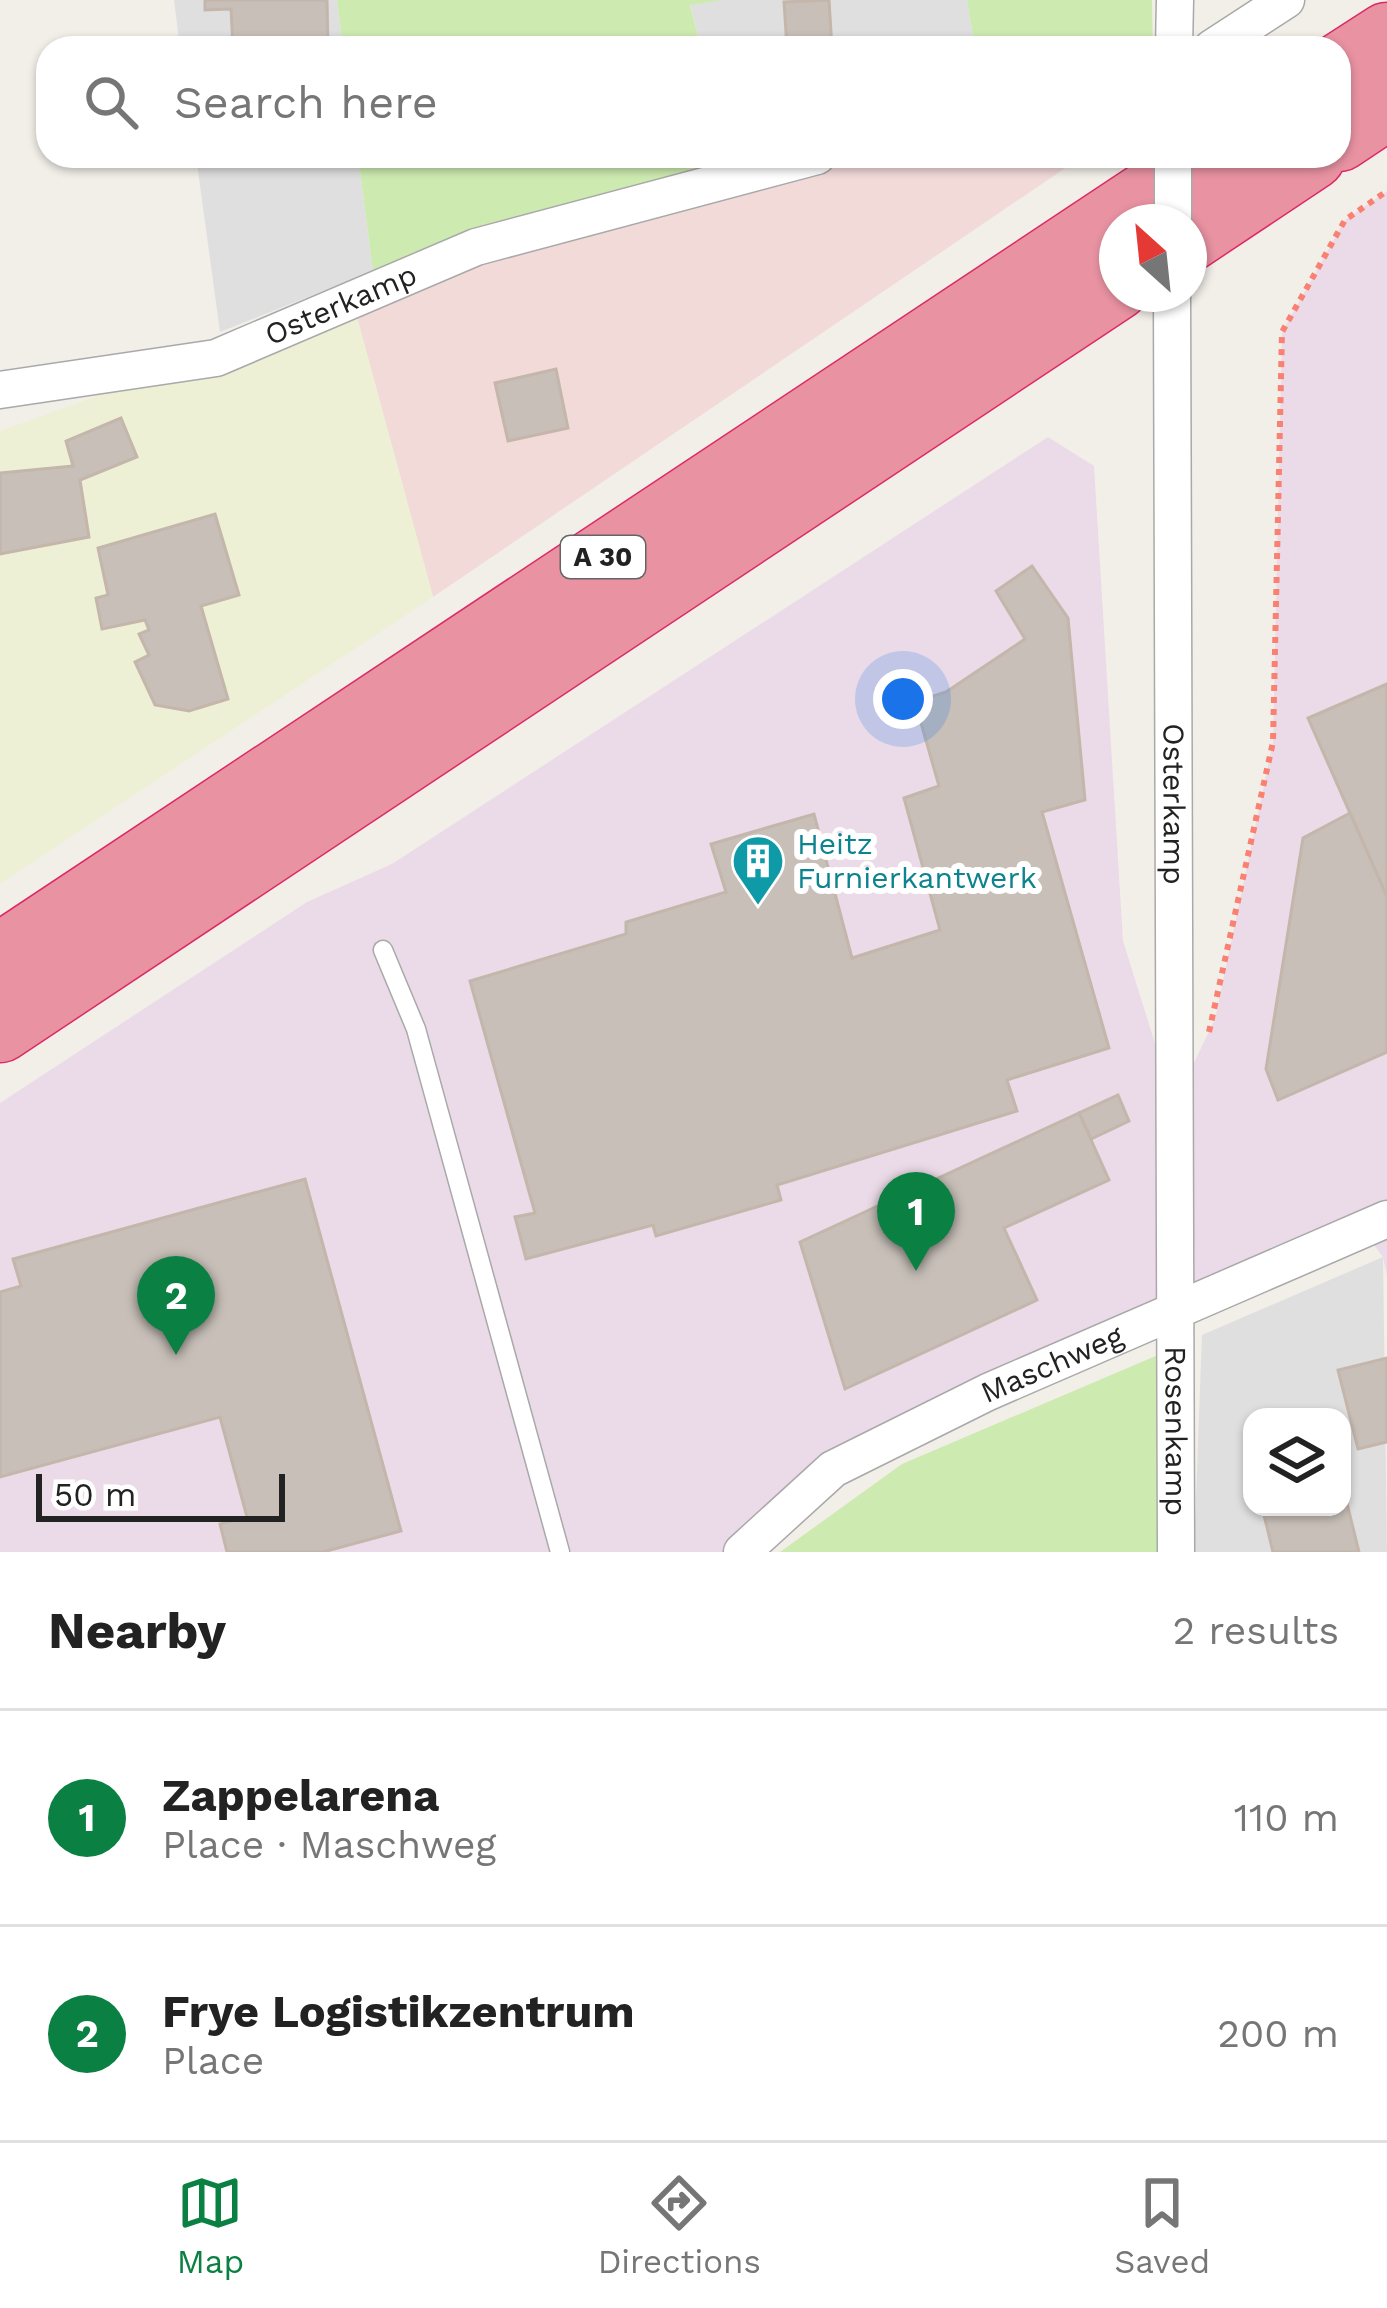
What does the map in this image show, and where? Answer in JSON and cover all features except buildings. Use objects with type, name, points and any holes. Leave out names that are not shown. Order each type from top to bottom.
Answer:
[{"type":"highway","points":[[1351,60],[1387,36]]},
{"type":"highway","points":[[1351,130],[1387,106]]},
{"type":"highway","name":"A 30","points":[[0,958],[1188,168]]},
{"type":"highway","points":[[1207,226],[1294,168]]},
{"type":"highway","name":"A 30","points":[[0,1029],[1099,298]]},
{"type":"street","points":[[1174,0],[1174,36]]},
{"type":"street","points":[[1230,36],[1286,0]]},
{"type":"street","name":"Osterkamp","points":[[0,390],[216,358],[476,248],[773,168]]},
{"type":"street","points":[[1173,168],[1173,204]]},
{"type":"street","name":"Osterkamp","points":[[1172,312],[1173,1311]]},
{"type":"street","name":"Maschweg","points":[[742,1552],[833,1469],[988,1392],[1387,1220]]},
{"type":"street","name":"Rosenkamp","points":[[1173,1311],[1176,1552]]},
{"type":"lane","points":[[382,950],[416,1029],[560,1552]]},
{"type":"path","points":[[1207,1036],[1273,742],[1282,332],[1345,220],[1387,191]]},
{"type":"shaded area","points":[[174,0],[337,0],[342,36],[178,36]]},
{"type":"shaded area","points":[[967,0],[973,36],[698,36],[690,4]]},
{"type":"shaded area","points":[[198,168],[360,168],[373,271],[220,332]]},
{"type":"shaded area","points":[[830,168],[1065,168],[433,597],[355,310],[488,261]]},
{"type":"shaded area","points":[[1387,191],[1387,1276],[1383,1257],[1363,1231],[834,1469],[742,1552],[0,1552],[0,1103],[307,902],[392,864],[1048,437],[1094,466],[1123,941],[1174,1104],[1215,1019],[1273,742],[1282,332],[1345,220]]},
{"type":"shaded area","points":[[1383,1257],[1387,1552],[1187,1552],[1194,1550],[1202,1335]]},
{"type":"green space","points":[[337,0],[724,0],[690,5],[698,36],[342,36]]},
{"type":"green space","points":[[967,0],[1152,0],[1153,36],[973,36]]},
{"type":"green space","points":[[360,168],[719,168],[373,271]]},
{"type":"green space","points":[[355,310],[433,597],[0,884],[0,431],[105,393],[221,366]]},
{"type":"green space","points":[[1165,1352],[1163,1552],[780,1552],[902,1464]]},
{"type":"place","name":"Heitz Furnierkantwerk","points":[[758,907]]},
{"type":"place","name":"Zappelarena","points":[[916,1271]]},
{"type":"place","name":"Frye Logistikzentrum","points":[[176,1355]]}]
